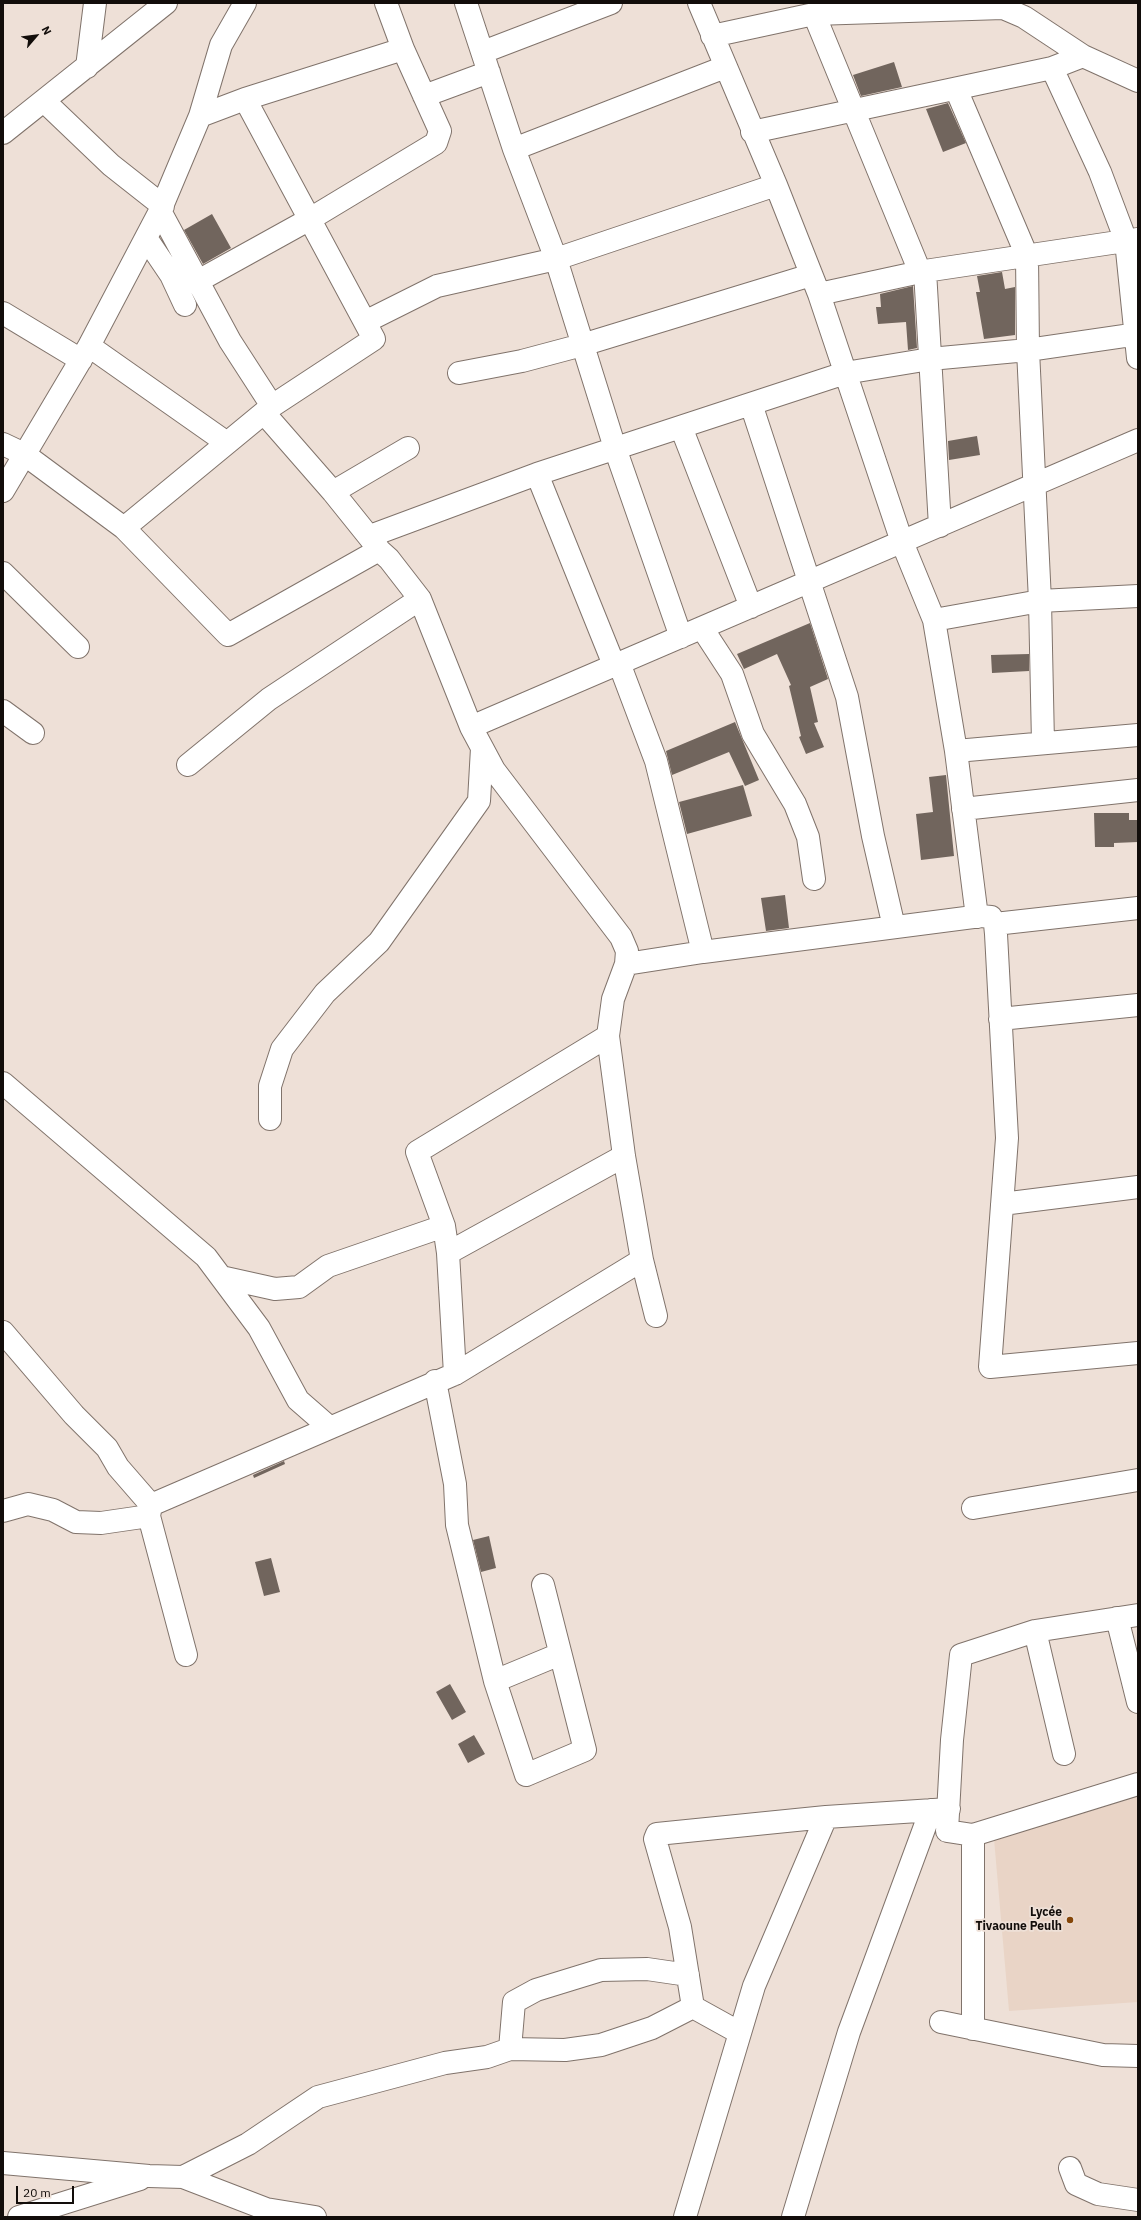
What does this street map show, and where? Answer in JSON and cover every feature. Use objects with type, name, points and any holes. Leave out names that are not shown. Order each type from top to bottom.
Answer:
[{"type":"street","points":[[87,67],[94,3]]},
{"type":"street","points":[[3,133],[166,3]]},
{"type":"street","points":[[3,491],[85,353],[161,208],[200,116],[222,45],[245,3]]},
{"type":"street","points":[[186,273],[310,219],[436,143],[440,131],[403,49],[386,3]]},
{"type":"street","points":[[466,3],[514,149],[556,259],[615,448],[681,637]]},
{"type":"street","points":[[424,96],[581,8],[611,3]]},
{"type":"street","points":[[699,3],[752,132],[776,185],[815,285],[902,542],[934,620],[956,751],[963,809],[986,920],[1000,1019],[1008,1138],[990,1367],[1138,1353]]},
{"type":"street","points":[[712,36],[814,14],[889,7],[1002,6],[1024,17],[1083,56],[1138,81]]},
{"type":"street","points":[[814,14],[922,272],[930,359],[940,526]]},
{"type":"street","points":[[200,116],[245,99],[403,49]]},
{"type":"street","points":[[752,132],[854,112],[1052,68],[1083,56]]},
{"type":"street","points":[[514,149],[725,68]]},
{"type":"street","points":[[1052,68],[1132,240],[1138,358]]},
{"type":"street","points":[[956,89],[1027,256],[1028,350],[1040,601],[1043,743]]},
{"type":"street","points":[[124,528],[268,409],[374,339],[245,99]]},
{"type":"street","points":[[44,101],[111,165],[161,208],[186,273],[230,341],[268,409],[333,492],[390,559],[420,599],[471,726],[494,770],[621,937],[628,951],[626,964],[613,999],[608,1036],[624,1156],[642,1260],[656,1316]]},
{"type":"street","points":[[365,322],[437,286],[556,259],[776,185]]},
{"type":"street","points":[[146,238],[186,273]]},
{"type":"street","points":[[459,373],[522,361],[815,285],[922,272],[1132,240]]},
{"type":"street","points":[[185,305],[186,273]]},
{"type":"street","points":[[3,313],[85,353],[227,443]]},
{"type":"street","points":[[3,444],[24,454],[124,528],[228,635],[375,543],[537,474],[615,448],[845,373],[930,359],[1028,350],[1137,334]]},
{"type":"street","points":[[751,404],[847,697],[873,836],[894,927]]},
{"type":"street","points":[[681,427],[751,607]]},
{"type":"street","points":[[471,726],[1034,486],[1138,440]]},
{"type":"street","points":[[333,492],[408,448]]},
{"type":"street","points":[[537,474],[656,761],[703,952]]},
{"type":"street","points":[[3,573],[78,647]]},
{"type":"street","points":[[934,620],[1040,601],[1138,596]]},
{"type":"street","points":[[188,765],[269,699],[420,599]]},
{"type":"street","points":[[702,628],[732,674],[753,734],[798,809],[808,837],[814,879]]},
{"type":"street","points":[[3,711],[33,733]]},
{"type":"street","points":[[956,751],[1138,735]]},
{"type":"street","points":[[270,1119],[270,1086],[282,1049],[325,993],[379,942],[479,801],[482,748]]},
{"type":"street","points":[[963,809],[1138,790]]},
{"type":"street","points":[[626,964],[703,952],[894,927],[1138,908]]},
{"type":"street","points":[[1000,1019],[1138,1005]]},
{"type":"street","points":[[543,1585],[585,1750],[526,1775],[495,1681],[457,1525],[445,1378],[448,1253],[444,1226],[417,1152],[608,1036]]},
{"type":"street","points":[[3,1082],[206,1257],[259,1328],[298,1400],[329,1428]]},
{"type":"street","points":[[448,1253],[624,1156]]},
{"type":"street","points":[[1002,1204],[1138,1187]]},
{"type":"street","points":[[221,1277],[275,1289],[299,1287],[328,1266],[444,1226]]},
{"type":"street","points":[[3,1511],[28,1504],[53,1510],[76,1522],[101,1523],[150,1510],[329,1428],[445,1378],[642,1260]]},
{"type":"street","points":[[3,1332],[74,1415],[107,1448],[118,1467],[150,1510],[186,1655]]},
{"type":"street","points":[[973,1508],[1138,1480]]},
{"type":"street","points":[[793,2217],[849,2032],[940,1810],[952,1740],[961,1655],[1035,1630],[1128,1616],[1138,1702]]},
{"type":"street","points":[[1035,1630],[1064,1754]]},
{"type":"street","points":[[495,1681],[560,1654]]},
{"type":"street","points":[[940,1810],[947,1831],[973,1835],[1138,1784]]},
{"type":"street","points":[[693,2007],[680,1927],[655,1839],[657,1834],[826,1817],[940,1810]]},
{"type":"street","points":[[685,2217],[754,1986],[826,1817]]},
{"type":"street","points":[[973,1835],[973,2028]]},
{"type":"street","points":[[510,2049],[514,2002],[536,1990],[601,1970],[647,1969],[688,1974]]},
{"type":"street","points":[[693,2007],[740,2032]]},
{"type":"street","points":[[183,2177],[248,2144],[318,2097],[445,2063],[487,2057],[510,2049],[565,2050],[601,2045],[652,2028],[693,2007]]},
{"type":"street","points":[[941,2022],[1103,2055],[1138,2056]]},
{"type":"street","points":[[3,2163],[149,2176],[183,2177],[266,2209],[315,2217]]},
{"type":"street","points":[[1070,2168],[1076,2184],[1098,2194],[1138,2200]]},
{"type":"street","points":[[19,2217],[149,2176]]},
{"type":"shaded area","name":"Lycée Tivaoune Peulh","points":[[1138,1797],[1138,2002],[1009,2011],[994,1839]]},
{"type":"building","points":[[894,62],[902,87],[861,96],[853,75]]},
{"type":"building","points":[[948,103],[966,143],[943,152],[926,109]]},
{"type":"building","points":[[212,214],[231,248],[203,264],[184,230]]},
{"type":"building","points":[[1002,272],[1005,289],[1015,287],[1015,335],[984,339],[976,292],[980,292],[977,276]]},
{"type":"building","points":[[913,286],[917,348],[908,350],[906,322],[878,324],[876,307],[881,307],[880,294]]},
{"type":"building","points":[[977,436],[980,455],[949,460],[948,441]]},
{"type":"building","points":[[810,623],[828,679],[810,687],[818,722],[814,723],[824,747],[806,754],[799,737],[801,736],[789,686],[791,685],[777,654],[744,669],[737,654]]},
{"type":"building","points":[[1029,654],[1029,671],[992,673],[991,655]]},
{"type":"building","points":[[735,722],[759,780],[745,786],[729,752],[672,775],[666,751]]},
{"type":"building","points":[[946,775],[954,856],[921,860],[916,814],[933,812],[929,777]]},
{"type":"building","points":[[743,785],[752,816],[687,834],[679,802]]},
{"type":"building","points":[[1094,813],[1129,813],[1129,820],[1138,820],[1138,842],[1114,843],[1114,847],[1095,847]]},
{"type":"building","points":[[785,895],[789,928],[766,931],[761,898]]},
{"type":"building","points":[[284,1461],[285,1464],[254,1478],[253,1475]]},
{"type":"building","points":[[489,1536],[496,1568],[481,1572],[473,1540]]},
{"type":"building","points":[[271,1558],[280,1592],[264,1596],[255,1562]]},
{"type":"building","points":[[450,1684],[466,1712],[452,1720],[436,1692]]},
{"type":"building","points":[[474,1735],[485,1754],[468,1763],[458,1744]]},
{"type":"place","name":"Lycée Tivaoune Peulh","points":[[1070,1920]]}]
